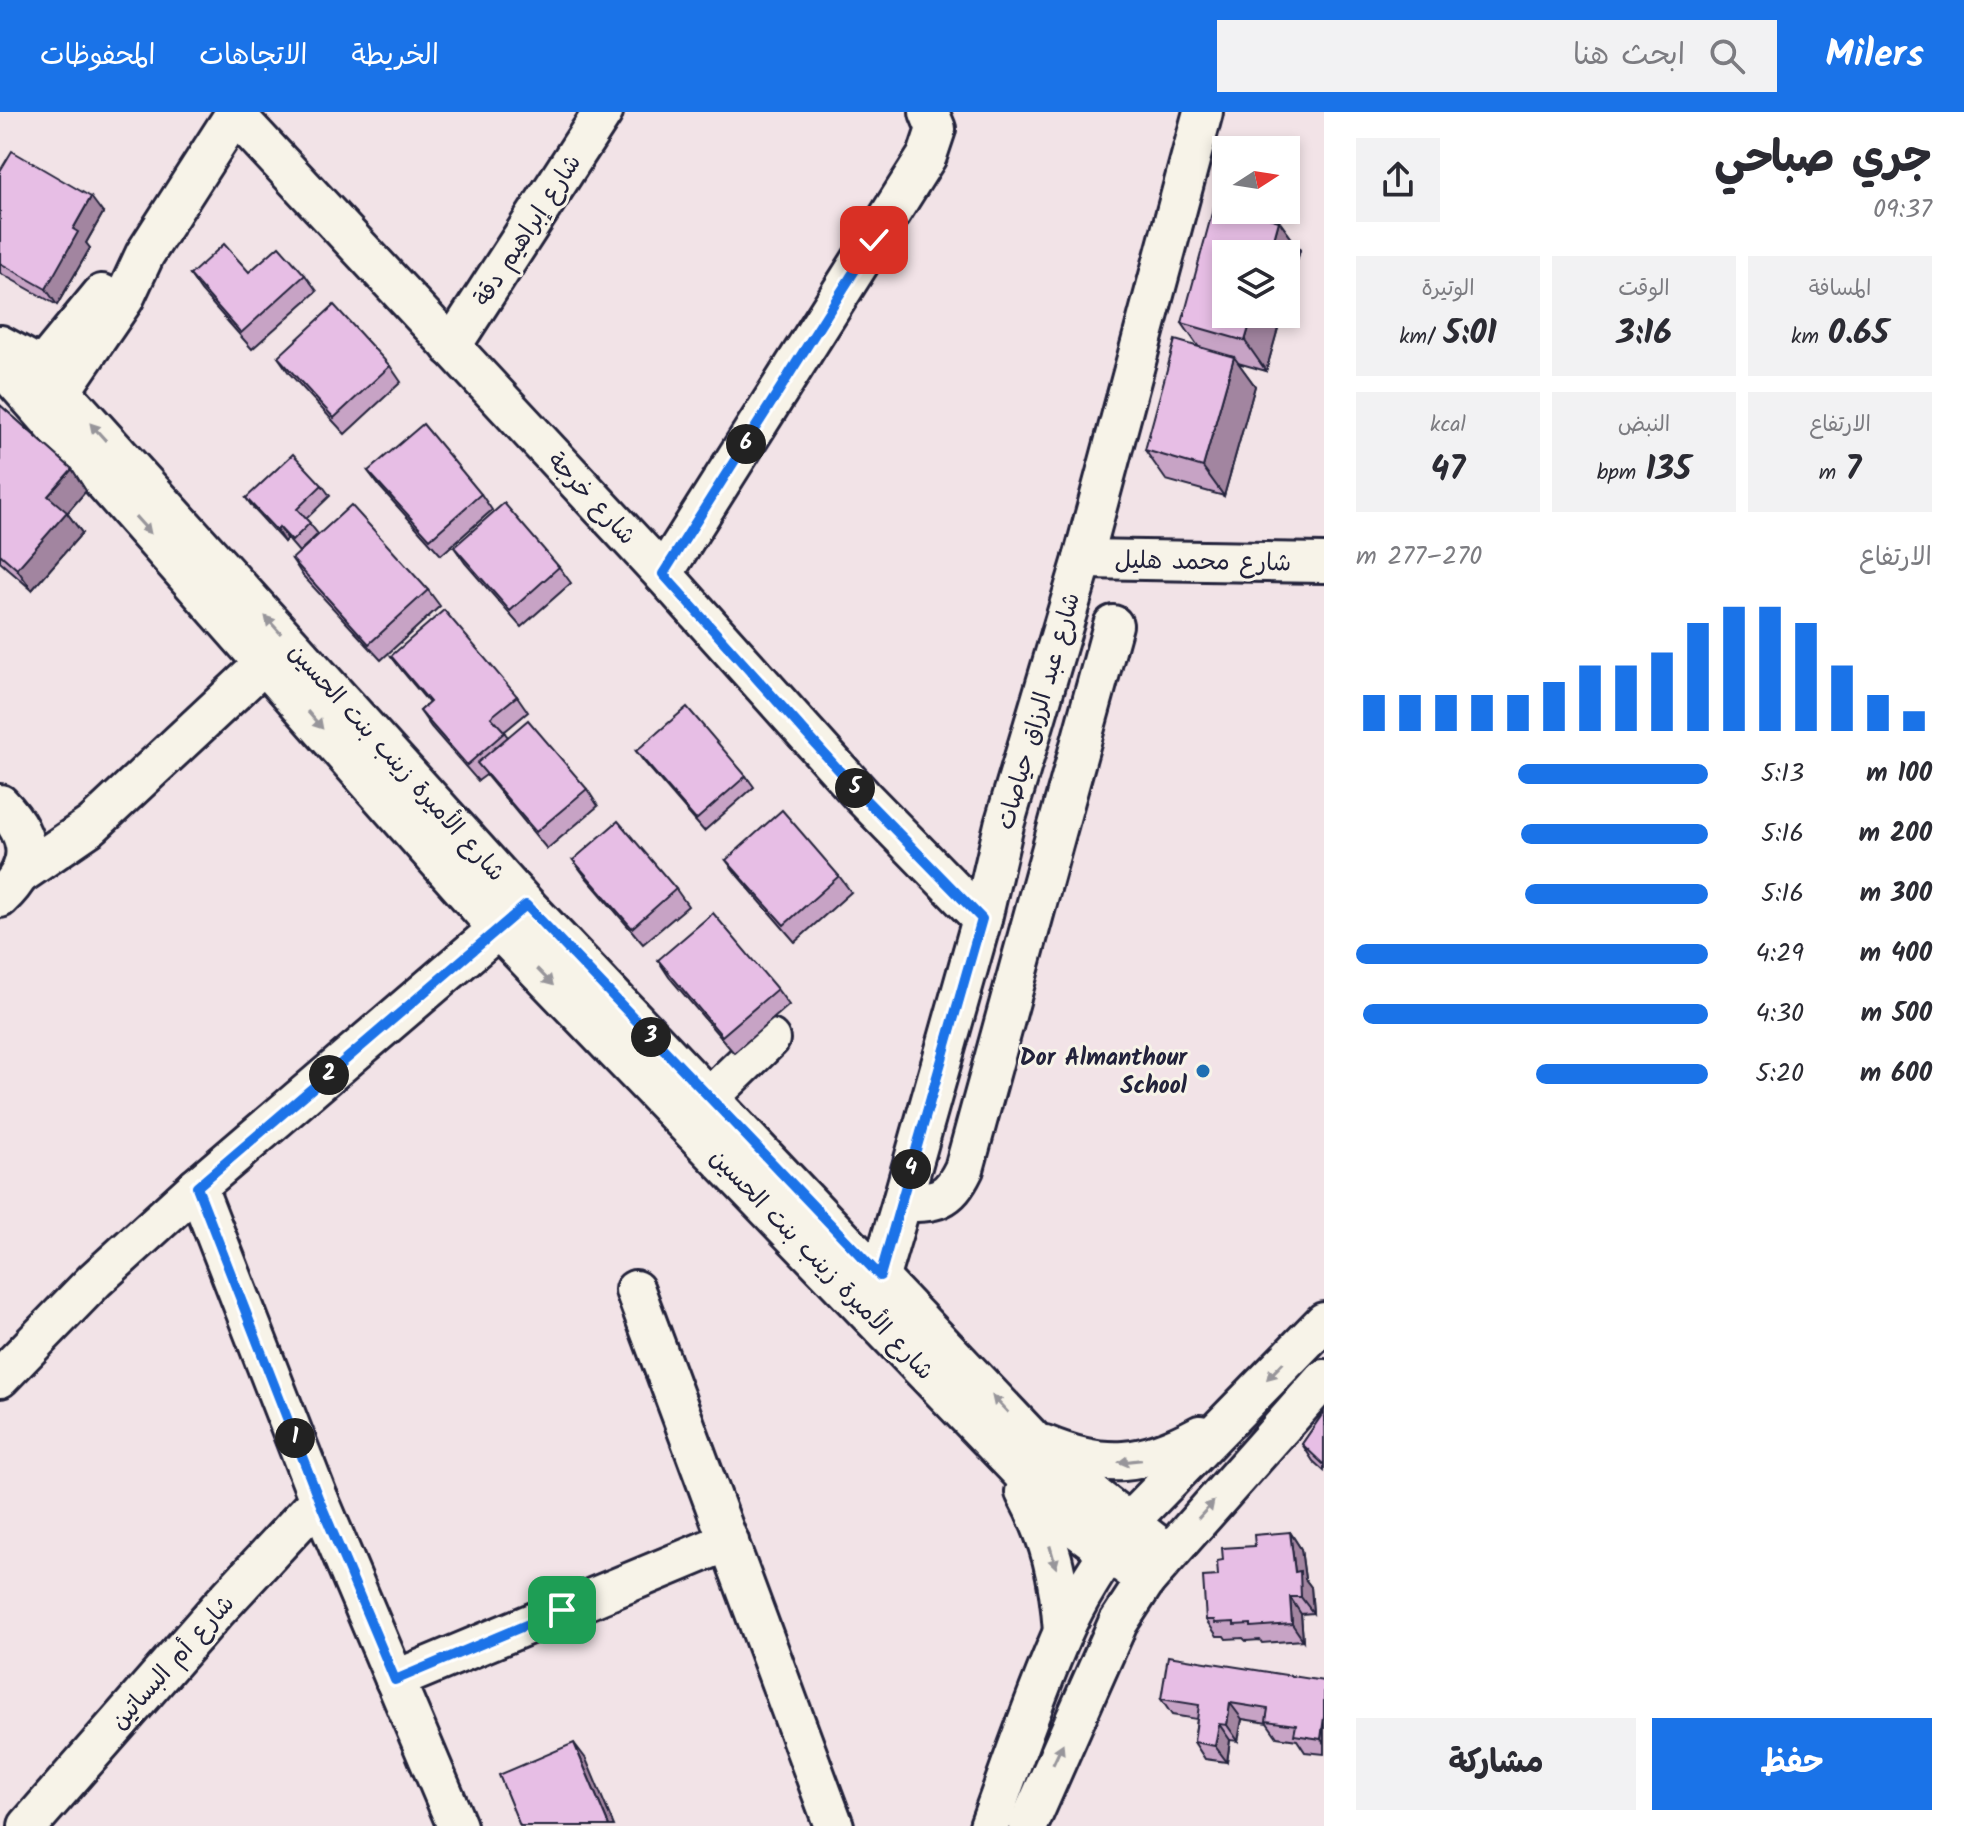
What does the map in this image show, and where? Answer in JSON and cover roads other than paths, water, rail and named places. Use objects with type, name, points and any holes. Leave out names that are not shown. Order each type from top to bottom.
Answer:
[{"type":"street","name":"شارع إبراهيم دقة","points":[[451,347],[603,112]]},
{"type":"street","points":[[663,574],[927,156],[936,129],[929,112]]},
{"type":"street","name":"شارع عبد الرزاق حياصات","points":[[870,1290],[902,1202],[982,919],[1004,825],[1083,559],[1203,112]]},
{"type":"street","name":"شارع خرجة","points":[[235,113],[663,574],[863,797],[982,919]]},
{"type":"street","points":[[34,386],[130,288],[145,254],[235,113]]},
{"type":"street","name":"شارع الأميرة زينب بنت الحسين","points":[[0,345],[17,352],[34,386],[265,663],[1021,1450],[1072,1525],[1108,1553],[1157,1566]]},
{"type":"street","name":"شارع الأميرة زينب بنت الحسين","points":[[34,386],[512,918],[709,1098],[870,1290]]},
{"type":"street","name":"شارع محمد هليل","points":[[1083,559],[1324,563]]},
{"type":"street","points":[[902,1202],[933,1202],[942,1198],[951,1192],[964,1169],[1113,625]]},
{"type":"street","points":[[11,886],[92,825],[265,663]]},
{"type":"street","points":[[0,804],[19,828],[27,851],[11,886]]},
{"type":"street","points":[[0,1378],[95,1280],[197,1187],[512,918]]},
{"type":"street","points":[[709,1098],[770,1039]]},
{"type":"street","points":[[197,1187],[319,1500],[457,1826]]},
{"type":"street","points":[[635,1290],[834,1826]]},
{"type":"street","points":[[989,1826],[1063,1631],[1108,1553],[1129,1522],[1324,1322]]},
{"type":"street","points":[[1028,1826],[1118,1623],[1157,1566],[1324,1379]]},
{"type":"street","points":[[1063,1631],[1060,1588],[1052,1552],[1021,1450],[1108,1463],[1135,1461],[1157,1456],[1227,1421]]},
{"type":"street","name":"شارع الأميرة زينب بنت الحسين","points":[[1021,1450],[1096,1497],[1129,1522],[1157,1566]]},
{"type":"street","name":"شارع أم البساتين","points":[[28,1826],[319,1500]]},
{"type":"street","points":[[395,1680],[729,1541]]},
{"type":"place","name":"Dor Almanthour School","points":[[1203,1071]]}]
